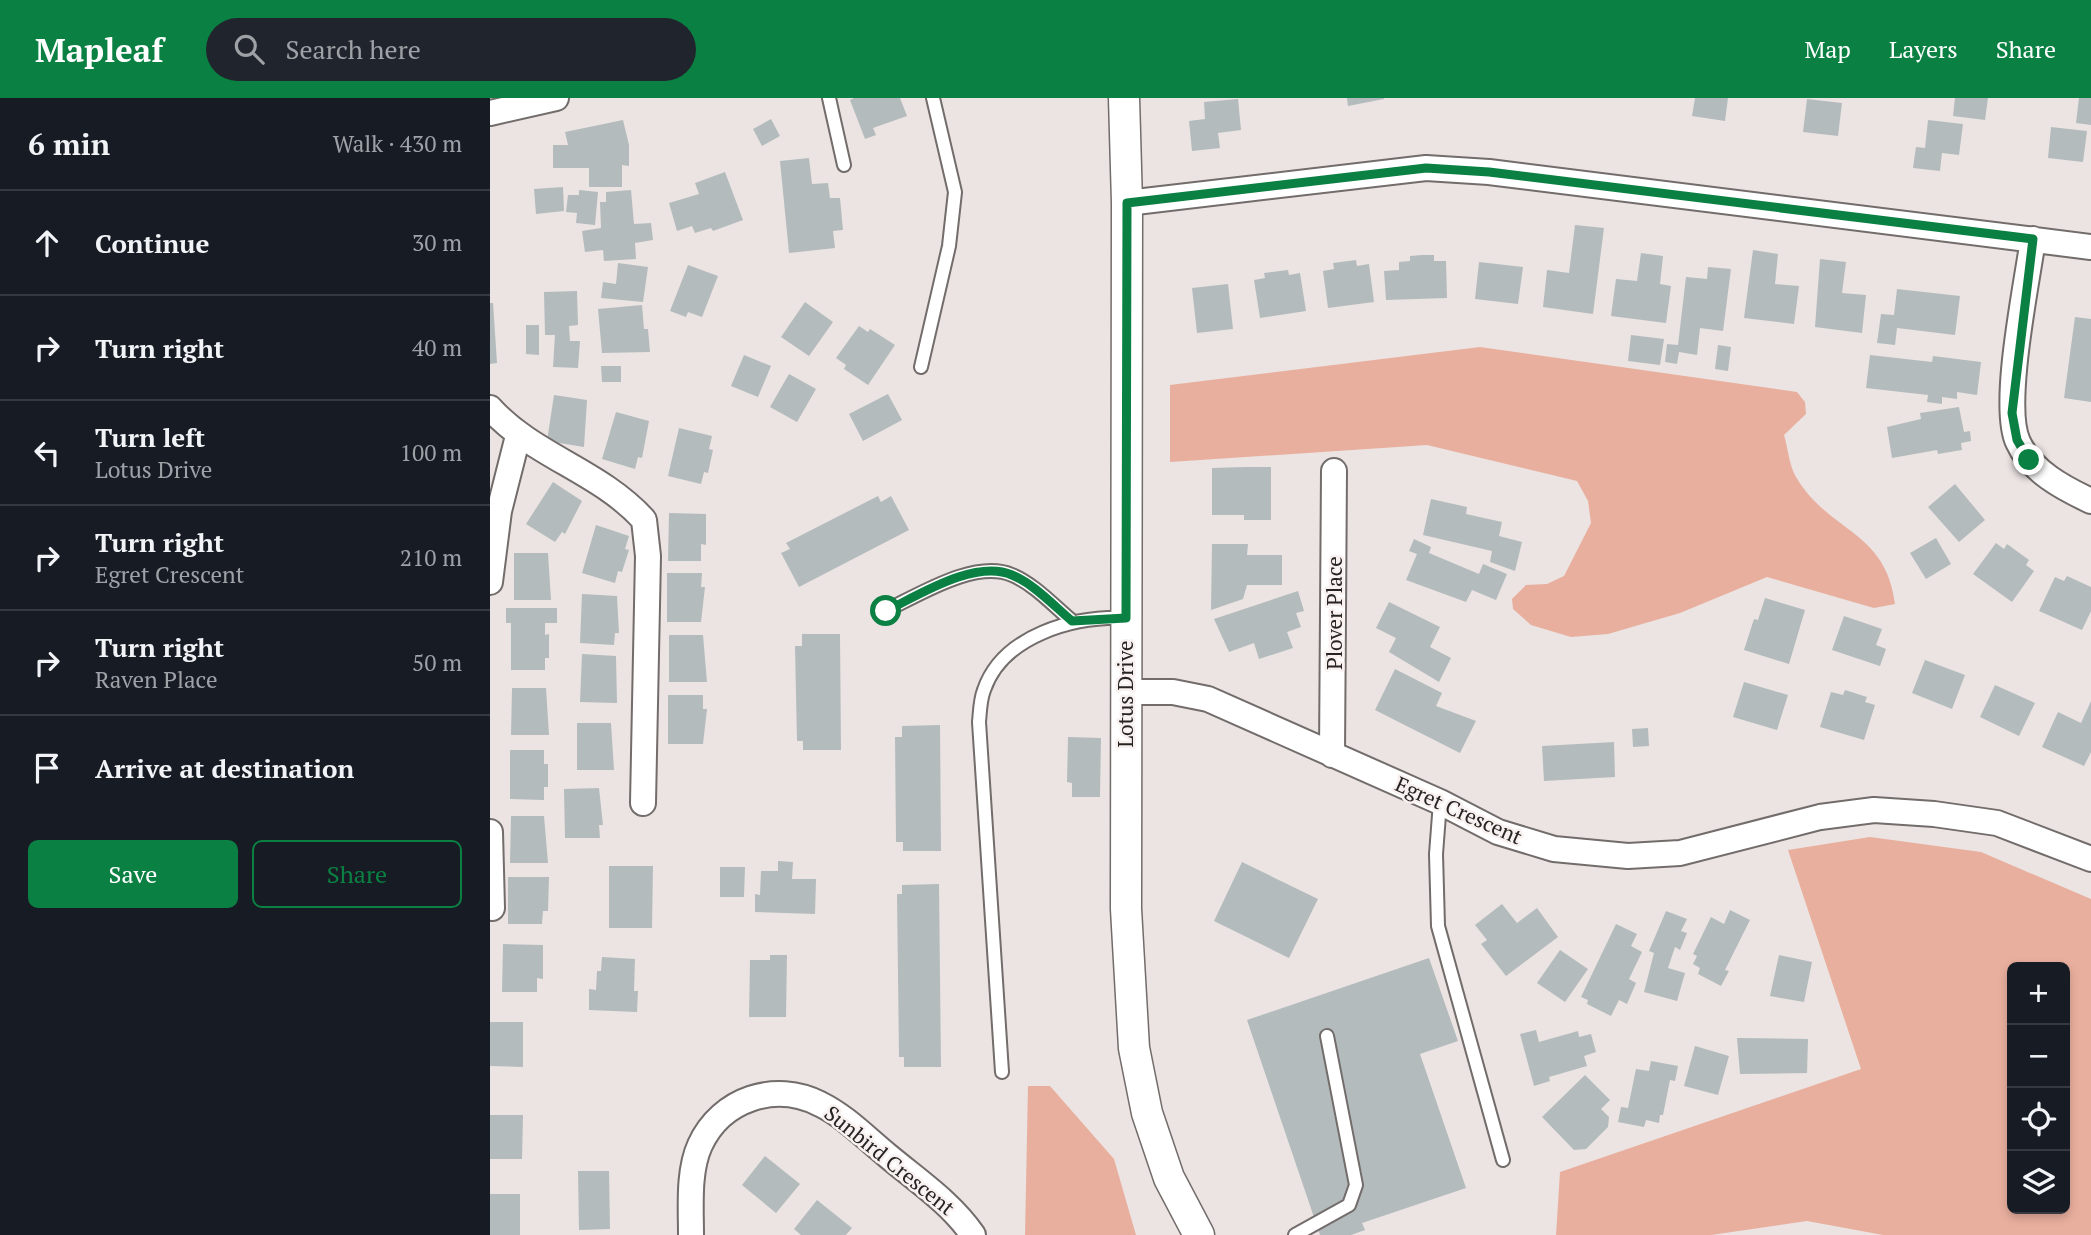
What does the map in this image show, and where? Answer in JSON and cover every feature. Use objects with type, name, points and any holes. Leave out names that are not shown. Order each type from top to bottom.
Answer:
[{"type":"street","points":[[490,113],[515,110],[556,98]]},
{"type":"street","name":"Lotus Drive","points":[[1124,98],[1127,203],[1126,909],[1135,1048],[1147,1113],[1160,1152],[1169,1178],[1199,1235]]},
{"type":"street","points":[[1127,203],[1426,168],[1489,172],[2091,247]]},
{"type":"street","points":[[2033,239],[2014,381],[2012,413],[2017,440],[2029,460],[2062,488],[2091,501]]},
{"type":"street","points":[[490,408],[518,436],[616,493],[644,520],[648,556],[643,803]]},
{"type":"street","points":[[490,582],[499,511],[518,436]]},
{"type":"street","name":"Plover Place","points":[[1332,755],[1335,471]]},
{"type":"street","name":"Egret Crescent","points":[[1125,692],[1172,692],[1208,699],[1440,803],[1498,832],[1554,849],[1628,856],[1680,853],[1820,817],[1874,810],[1934,814],[1997,823],[2091,859]]},
{"type":"street","points":[[490,832],[492,908]]},
{"type":"street","name":"Sunbird Crescent","points":[[691,1235],[692,1188],[699,1147],[715,1122],[744,1100],[779,1092],[820,1104],[842,1120],[959,1214],[973,1235]]},
{"type":"lane","points":[[829,98],[844,165]]},
{"type":"lane","points":[[921,367],[949,246],[956,192],[933,98]]},
{"type":"lane","points":[[886,611],[959,577],[992,571],[1013,575],[1072,621]]},
{"type":"lane","points":[[1002,1072],[979,722],[983,691],[1001,662],[1019,647],[1072,621],[1126,618]]},
{"type":"lane","points":[[1440,803],[1436,854],[1438,926],[1503,1160]]},
{"type":"lane","points":[[1295,1235],[1349,1205],[1356,1185],[1326,1036]]},
{"type":"shaded area","points":[[1480,347],[1797,392],[1805,402],[1806,414],[1784,435],[1796,477],[1809,496],[1868,546],[1880,561],[1890,580],[1895,604],[1874,608],[1767,577],[1680,613],[1608,634],[1571,637],[1531,625],[1513,609],[1512,599],[1526,585],[1547,584],[1564,576],[1591,523],[1588,501],[1577,481],[1427,445],[1170,462],[1170,385]]},
{"type":"shaded area","points":[[1870,837],[1981,852],[2091,899],[2091,1235],[1883,1235],[1807,1221],[1711,1235],[1556,1235],[1560,1172],[1861,1069],[1788,850]]},
{"type":"shaded area","points":[[1028,1086],[1050,1086],[1114,1159],[1136,1235],[1025,1235]]},
{"type":"building","points":[[900,98],[907,116],[873,128],[876,135],[865,139],[850,100]]},
{"type":"building","points":[[1347,98],[1384,98],[1384,99],[1348,106]]},
{"type":"building","points":[[1695,98],[1728,98],[1725,121],[1692,116]]},
{"type":"building","points":[[1955,98],[1988,98],[1985,120],[1953,116]]},
{"type":"building","points":[[2079,98],[2091,98],[2091,125],[2076,123]]},
{"type":"building","points":[[1238,99],[1241,130],[1218,133],[1220,148],[1192,151],[1189,121],[1205,119],[1204,102]]},
{"type":"building","points":[[1807,99],[1842,103],[1838,136],[1803,132]]},
{"type":"building","points":[[771,119],[780,136],[762,146],[753,129]]},
{"type":"building","points":[[623,120],[629,145],[629,166],[622,165],[622,187],[589,187],[589,168],[553,168],[553,145],[568,145],[565,132]]},
{"type":"building","points":[[1928,120],[1963,124],[1959,155],[1942,153],[1940,171],[1913,168],[1916,147],[1925,148]]},
{"type":"building","points":[[2051,127],[2087,131],[2083,162],[2048,158]]},
{"type":"building","points":[[809,158],[812,184],[828,183],[830,198],[840,198],[843,230],[833,231],[835,248],[789,253],[780,161]]},
{"type":"building","points":[[725,172],[743,220],[713,231],[711,228],[695,233],[692,226],[677,231],[669,203],[699,194],[695,183]]},
{"type":"building","points":[[563,187],[564,211],[536,214],[534,189]]},
{"type":"building","points":[[579,190],[598,192],[595,225],[576,223],[577,213],[566,212],[568,195],[579,195]]},
{"type":"building","points":[[631,190],[634,224],[651,223],[653,240],[635,243],[636,259],[604,261],[603,250],[585,252],[582,231],[601,228],[600,202],[606,202],[606,192]]},
{"type":"building","points":[[1575,225],[1604,228],[1593,314],[1543,307],[1547,270],[1569,273]]},
{"type":"building","points":[[1753,250],[1778,254],[1775,284],[1799,286],[1794,324],[1744,318]]},
{"type":"building","points":[[1641,253],[1663,256],[1660,284],[1671,286],[1666,323],[1611,316],[1616,279],[1637,281]]},
{"type":"building","points":[[1434,255],[1434,261],[1446,261],[1447,298],[1386,300],[1384,271],[1399,270],[1399,262],[1410,261],[1410,256]]},
{"type":"building","points":[[1820,259],[1846,262],[1842,293],[1866,295],[1862,333],[1815,327]]},
{"type":"building","points":[[1356,260],[1357,266],[1369,264],[1374,302],[1328,308],[1323,271],[1334,269],[1333,263]]},
{"type":"building","points":[[1479,262],[1523,267],[1518,304],[1475,299]]},
{"type":"building","points":[[618,263],[648,267],[643,302],[601,298],[603,282],[616,284]]},
{"type":"building","points":[[688,265],[718,276],[702,317],[688,312],[686,317],[670,311]]},
{"type":"building","points":[[1708,267],[1731,269],[1723,331],[1700,328],[1697,355],[1679,352],[1677,364],[1665,362],[1667,344],[1678,345],[1686,277],[1707,279]]},
{"type":"building","points":[[1288,270],[1289,275],[1300,273],[1306,311],[1260,318],[1254,280],[1265,278],[1264,273]]},
{"type":"building","points":[[1228,284],[1233,329],[1197,333],[1192,288]]},
{"type":"building","points":[[1897,289],[1960,296],[1955,335],[1897,328],[1895,345],[1877,343],[1881,314],[1894,315]]},
{"type":"building","points":[[577,291],[578,325],[569,326],[570,341],[580,341],[578,368],[553,367],[555,335],[545,335],[544,292]]},
{"type":"building","points":[[805,302],[833,322],[809,356],[781,337]]},
{"type":"building","points":[[490,303],[493,303],[497,363],[490,364]]},
{"type":"building","points":[[642,305],[650,352],[602,353],[598,309]]},
{"type":"building","points":[[2075,317],[2091,319],[2091,402],[2064,398]]},
{"type":"building","points":[[526,325],[539,325],[539,355],[526,354]]},
{"type":"building","points":[[859,326],[868,332],[870,329],[895,345],[868,385],[844,369],[846,365],[836,358]]},
{"type":"building","points":[[1631,335],[1664,339],[1660,365],[1628,361]]},
{"type":"building","points":[[1718,345],[1731,347],[1728,371],[1715,369]]},
{"type":"building","points":[[744,355],[771,366],[758,397],[731,386]]},
{"type":"building","points":[[1870,355],[1932,362],[1933,356],[1981,362],[1977,395],[1957,392],[1957,399],[1942,397],[1942,404],[1927,402],[1928,395],[1866,388]]},
{"type":"building","points":[[601,366],[621,366],[621,382],[602,382]]},
{"type":"building","points":[[789,374],[816,389],[797,422],[770,407]]},
{"type":"building","points":[[888,394],[902,420],[863,441],[849,414]]},
{"type":"building","points":[[554,395],[587,400],[584,447],[547,441]]},
{"type":"building","points":[[1959,407],[1964,432],[1970,431],[1971,441],[1961,443],[1962,450],[1938,454],[1937,450],[1892,458],[1887,427],[1921,419],[1920,413]]},
{"type":"building","points":[[616,412],[649,421],[642,458],[638,457],[635,469],[602,459]]},
{"type":"building","points":[[679,428],[712,436],[709,449],[713,450],[708,473],[704,472],[701,484],[668,476]]},
{"type":"building","points":[[1271,467],[1271,520],[1244,520],[1244,515],[1212,515],[1212,468]]},
{"type":"building","points":[[553,482],[582,501],[565,534],[562,532],[555,542],[526,524]]},
{"type":"building","points":[[1955,484],[1985,520],[1959,542],[1928,507]]},
{"type":"building","points":[[878,496],[881,502],[891,496],[909,530],[799,587],[781,553],[790,549],[786,543]]},
{"type":"building","points":[[1431,499],[1467,507],[1466,514],[1502,522],[1499,536],[1522,542],[1515,571],[1490,562],[1492,551],[1423,535]]},
{"type":"building","points":[[669,513],[706,514],[706,545],[701,544],[701,561],[668,561]]},
{"type":"building","points":[[596,525],[629,536],[625,549],[629,550],[622,572],[618,571],[615,583],[582,573]]},
{"type":"building","points":[[1936,538],[1951,564],[1926,579],[1910,553]]},
{"type":"building","points":[[1414,539],[1431,547],[1429,553],[1479,574],[1483,564],[1507,574],[1496,600],[1472,590],[1466,602],[1406,580],[1417,554],[1409,551]]},
{"type":"building","points":[[1996,543],[2004,549],[2007,544],[2029,560],[2026,565],[2034,571],[2012,602],[1973,574]]},
{"type":"building","points":[[1212,544],[1248,544],[1247,555],[1282,555],[1282,585],[1247,585],[1243,599],[1211,610]]},
{"type":"building","points":[[514,553],[548,553],[551,600],[514,600]]},
{"type":"building","points":[[667,573],[702,573],[701,587],[705,587],[701,622],[667,622]]},
{"type":"building","points":[[2067,576],[2091,587],[2091,611],[2082,630],[2039,611],[2055,577],[2064,581]]},
{"type":"building","points":[[1298,591],[1304,611],[1296,613],[1301,627],[1287,632],[1293,648],[1259,659],[1254,643],[1229,652],[1214,619]]},
{"type":"building","points":[[582,594],[617,596],[619,633],[615,633],[614,645],[580,643]]},
{"type":"building","points":[[1765,598],[1805,610],[1789,664],[1744,650],[1754,619],[1758,620]]},
{"type":"building","points":[[1389,602],[1440,627],[1430,647],[1451,658],[1439,682],[1389,652],[1396,638],[1376,628]]},
{"type":"building","points":[[506,608],[557,608],[557,623],[545,623],[545,635],[549,634],[549,658],[545,658],[545,670],[511,670],[511,623],[506,623]]},
{"type":"building","points":[[1844,616],[1882,629],[1876,645],[1886,649],[1880,666],[1832,650]]},
{"type":"building","points":[[802,634],[840,634],[841,750],[803,750],[803,741],[797,741],[795,646],[802,646]]},
{"type":"building","points":[[669,635],[703,635],[707,682],[669,682]]},
{"type":"building","points":[[582,654],[616,656],[617,703],[580,702]]},
{"type":"building","points":[[1925,660],[1965,675],[1952,709],[1912,693]]},
{"type":"building","points":[[1395,669],[1442,693],[1436,706],[1476,721],[1460,753],[1375,710]]},
{"type":"building","points":[[1744,682],[1788,695],[1777,730],[1733,717]]},
{"type":"building","points":[[1995,685],[2035,703],[2019,736],[1980,717]]},
{"type":"building","points":[[512,688],[546,688],[549,735],[511,735]]},
{"type":"building","points":[[1845,690],[1867,697],[1865,702],[1875,705],[1864,740],[1820,727],[1831,692],[1843,695]]},
{"type":"building","points":[[668,695],[703,695],[703,709],[707,709],[703,744],[668,744]]},
{"type":"building","points":[[2091,701],[2091,752],[2084,766],[2042,747],[2058,712],[2081,723]]},
{"type":"building","points":[[577,723],[611,723],[614,770],[577,770]]},
{"type":"building","points":[[940,725],[941,851],[903,851],[903,842],[896,842],[895,737],[902,737],[902,726]]},
{"type":"building","points":[[1648,728],[1649,746],[1633,747],[1632,729]]},
{"type":"building","points":[[1068,737],[1101,738],[1100,797],[1072,797],[1072,783],[1067,782]]},
{"type":"building","points":[[1614,742],[1615,777],[1544,781],[1542,746]]},
{"type":"building","points":[[510,750],[544,750],[544,764],[548,764],[548,787],[544,787],[544,800],[510,799]]},
{"type":"building","points":[[599,788],[603,825],[599,825],[600,838],[565,838],[564,789]]},
{"type":"building","points":[[511,816],[544,816],[548,863],[510,863]]},
{"type":"building","points":[[778,861],[793,862],[792,879],[816,879],[815,914],[755,912],[755,894],[760,895],[761,871],[778,871]]},
{"type":"building","points":[[1242,862],[1318,899],[1289,958],[1214,921]]},
{"type":"building","points":[[609,866],[653,866],[652,928],[609,928]]},
{"type":"building","points":[[720,867],[745,867],[744,897],[720,897]]},
{"type":"building","points":[[508,877],[549,877],[548,911],[543,911],[542,924],[508,924]]},
{"type":"building","points":[[939,884],[941,1067],[904,1067],[904,1057],[899,1057],[897,894],[902,894],[902,885]]},
{"type":"building","points":[[1502,904],[1517,923],[1537,908],[1558,937],[1506,976],[1481,944],[1487,940],[1475,925]]},
{"type":"building","points":[[1730,910],[1750,920],[1725,970],[1729,971],[1721,986],[1698,974],[1700,968],[1693,964],[1697,956],[1693,954],[1711,917],[1724,924]]},
{"type":"building","points":[[1666,911],[1687,919],[1681,931],[1687,933],[1680,950],[1675,947],[1668,968],[1685,973],[1677,1001],[1644,992],[1654,953],[1649,951]]},
{"type":"building","points":[[1616,924],[1637,934],[1631,946],[1642,952],[1629,979],[1636,983],[1627,1004],[1619,1000],[1611,1016],[1587,1004],[1588,1000],[1581,997]]},
{"type":"building","points":[[503,944],[543,945],[543,979],[537,978],[537,992],[502,992]]},
{"type":"building","points":[[1560,950],[1588,969],[1565,1002],[1537,983]]},
{"type":"building","points":[[770,955],[787,955],[786,1017],[749,1017],[750,960],[770,960]]},
{"type":"building","points":[[1779,955],[1812,962],[1804,1002],[1770,996]]},
{"type":"building","points":[[602,957],[635,959],[634,991],[638,991],[637,1012],[589,1010],[589,989],[596,990],[597,971],[601,971]]},
{"type":"building","points":[[1429,958],[1458,1041],[1420,1054],[1466,1188],[1362,1223],[1365,1230],[1351,1235],[1320,1235],[1247,1020]]},
{"type":"building","points":[[490,1022],[523,1022],[523,1067],[490,1066]]},
{"type":"building","points":[[1536,1030],[1539,1042],[1578,1031],[1579,1037],[1591,1034],[1596,1052],[1584,1056],[1587,1066],[1549,1077],[1550,1081],[1534,1086],[1520,1034]]},
{"type":"building","points":[[1737,1038],[1808,1039],[1807,1073],[1740,1074]]},
{"type":"building","points":[[1695,1046],[1729,1056],[1718,1095],[1684,1086]]},
{"type":"building","points":[[1651,1061],[1678,1066],[1675,1081],[1670,1080],[1659,1123],[1646,1120],[1644,1127],[1618,1122],[1621,1107],[1628,1108],[1636,1069],[1649,1071]]},
{"type":"building","points":[[1585,1075],[1610,1100],[1601,1109],[1609,1117],[1608,1127],[1586,1149],[1574,1150],[1542,1117]]},
{"type":"building","points":[[490,1115],[523,1115],[522,1159],[490,1159]]},
{"type":"building","points":[[765,1156],[800,1184],[776,1213],[742,1185]]},
{"type":"building","points":[[578,1171],[609,1171],[610,1229],[579,1230]]},
{"type":"building","points":[[490,1194],[520,1194],[520,1235],[490,1235]]},
{"type":"building","points":[[817,1200],[852,1228],[846,1235],[801,1235],[794,1229]]},
{"type":"route","points":[[886,611],[959,577],[992,571],[1013,575],[1072,621],[1101,617],[1126,618],[1127,203],[1248,191],[1426,168],[1489,172],[2033,239],[2012,413],[2017,440],[2029,460]]}]
